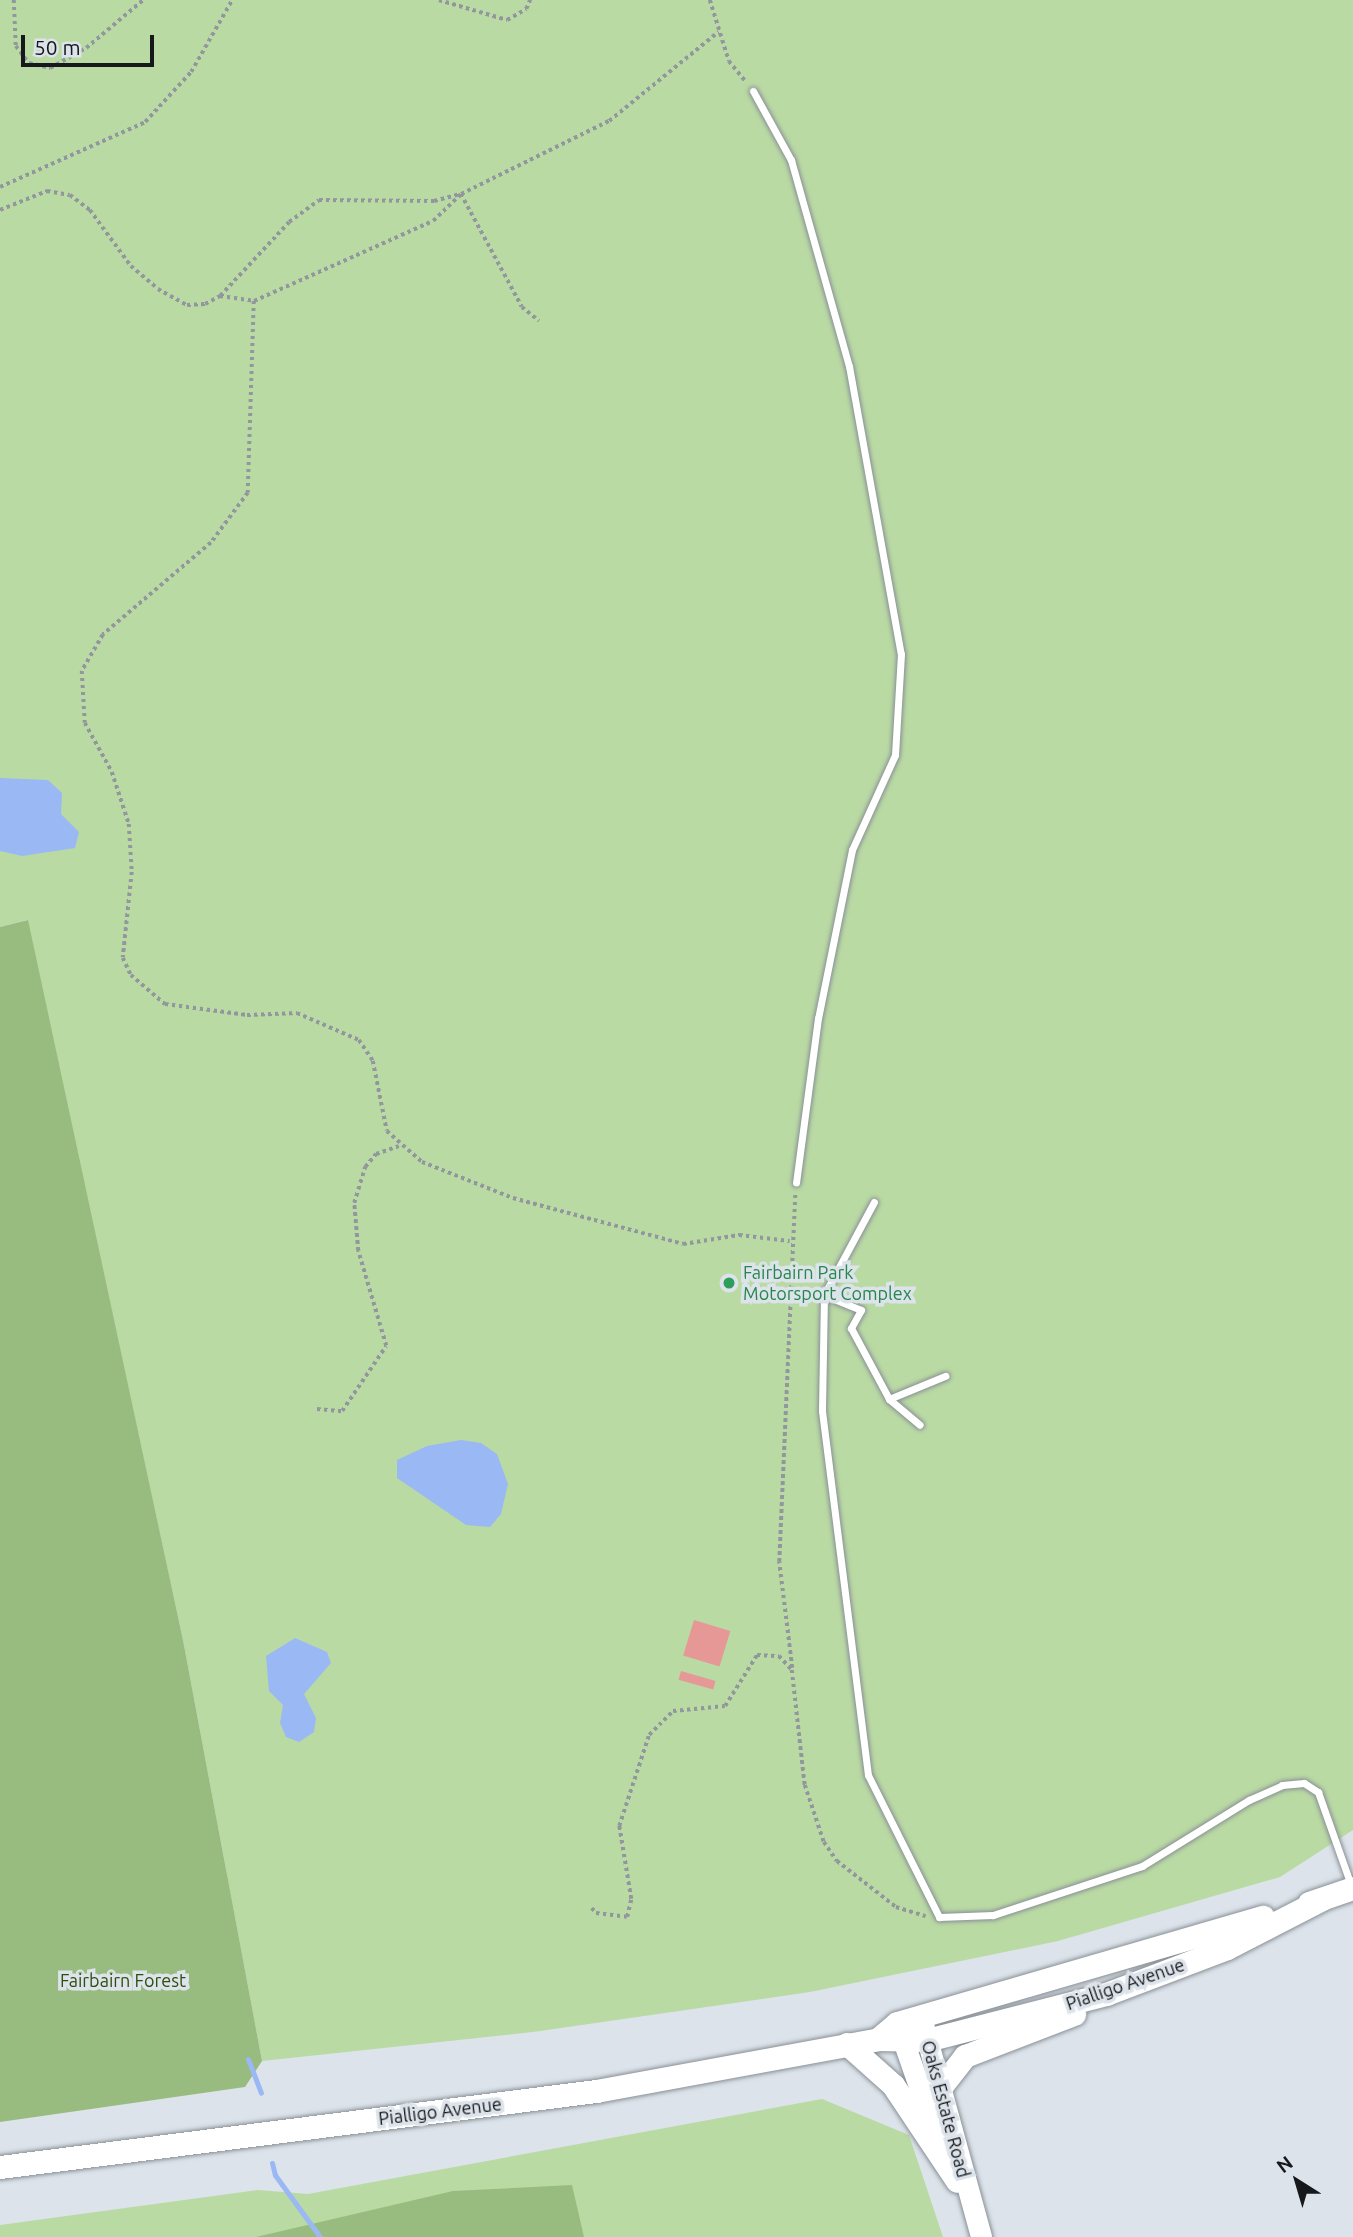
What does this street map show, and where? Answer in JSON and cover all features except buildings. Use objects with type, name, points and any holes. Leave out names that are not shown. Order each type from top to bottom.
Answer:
[{"type":"main road","name":"Pialligo Avenue","points":[[0,2167],[596,2091],[878,2039],[899,2033],[921,2017],[1352,1888]]},
{"type":"main road","name":"Pialligo Avenue","points":[[899,2033],[927,2040],[1106,1994],[1227,1948],[1322,1899]]},
{"type":"main road","points":[[940,2088],[965,2056],[1070,2017],[1106,1994]]},
{"type":"main road","name":"Oaks Estate Road","points":[[921,2017],[981,2237]]},
{"type":"main road","name":"Oaks Estate Road","points":[[899,2033],[957,2181],[970,2201]]},
{"type":"main road","points":[[847,2045],[893,2085],[957,2181]]},
{"type":"lane","points":[[752,91],[791,160],[849,366],[901,654],[895,755],[852,850],[818,1018],[796,1183]]},
{"type":"lane","points":[[874,1202],[824,1295],[822,1412],[857,1722],[868,1775],[939,1917],[993,1915],[1142,1867],[1250,1800],[1282,1784],[1304,1783],[1318,1792],[1352,1888]]},
{"type":"lane","points":[[824,1295],[860,1310],[851,1328],[889,1399],[920,1425]]},
{"type":"lane","points":[[889,1399],[946,1377]]},
{"type":"path","points":[[14,0],[16,46],[29,62],[50,68],[86,48],[143,0]]},
{"type":"path","points":[[0,187],[145,122],[191,72],[232,0]]},
{"type":"path","points":[[439,0],[507,20],[526,9],[530,0]]},
{"type":"path","points":[[710,0],[729,61],[752,91]]},
{"type":"path","points":[[220,296],[289,222],[319,200],[434,201],[461,194],[609,121],[718,32]]},
{"type":"path","points":[[0,209],[47,191],[71,195],[90,209],[131,266],[158,289],[187,305],[220,296],[254,301],[433,221],[461,194]]},
{"type":"path","points":[[461,194],[522,307],[539,321]]},
{"type":"path","points":[[254,301],[248,493],[211,543],[103,635],[82,671],[85,723],[111,772],[129,824],[132,872],[123,958],[131,975],[164,1004],[247,1015],[297,1013],[359,1040],[373,1061],[379,1111],[399,1146],[422,1162],[513,1198],[682,1244],[739,1236],[790,1241]]},
{"type":"path","points":[[317,1409],[342,1411],[386,1346],[358,1251],[354,1203],[365,1167],[376,1154],[399,1146]]},
{"type":"path","points":[[796,1183],[790,1241],[779,1562],[805,1785],[824,1842],[837,1861],[896,1907],[912,1915],[939,1917]]},
{"type":"path","points":[[592,1908],[596,1913],[626,1917],[631,1899],[619,1826],[649,1735],[673,1712],[725,1706],[757,1654],[779,1656],[792,1670]]},
{"type":"green space","name":"Fairbairn Park Motorsport Complex","points":[[0,0],[1353,0],[1353,1830],[1280,1877],[1058,1941],[810,1992],[533,2032],[262,2061],[183,1640],[27,920],[0,927]]},
{"type":"green space","name":"Fairbairn Forest","points":[[28,920],[183,1640],[262,2061],[245,2087],[0,2122],[0,927]]},
{"type":"green space","points":[[822,2099],[909,2135],[943,2237],[0,2237],[0,2225],[258,2190],[308,2194]]},
{"type":"green space","points":[[572,2185],[584,2237],[256,2237],[453,2191]]},
{"type":"water","points":[[0,778],[48,780],[62,793],[61,814],[79,832],[75,848],[22,856],[0,851]]},
{"type":"water","points":[[461,1440],[481,1443],[497,1454],[508,1484],[501,1514],[490,1527],[466,1525],[397,1478],[397,1460],[427,1446]]},
{"type":"water","points":[[295,1638],[327,1652],[331,1663],[304,1694],[316,1718],[314,1732],[299,1742],[286,1737],[280,1723],[283,1705],[269,1691],[266,1656]]},
{"type":"waterway","points":[[248,2059],[261,2093]]},
{"type":"waterway","points":[[272,2163],[275,2175],[320,2237]]},
{"type":"place","name":"Fairbairn Park Motorsport Complex","points":[[729,1283]]}]
